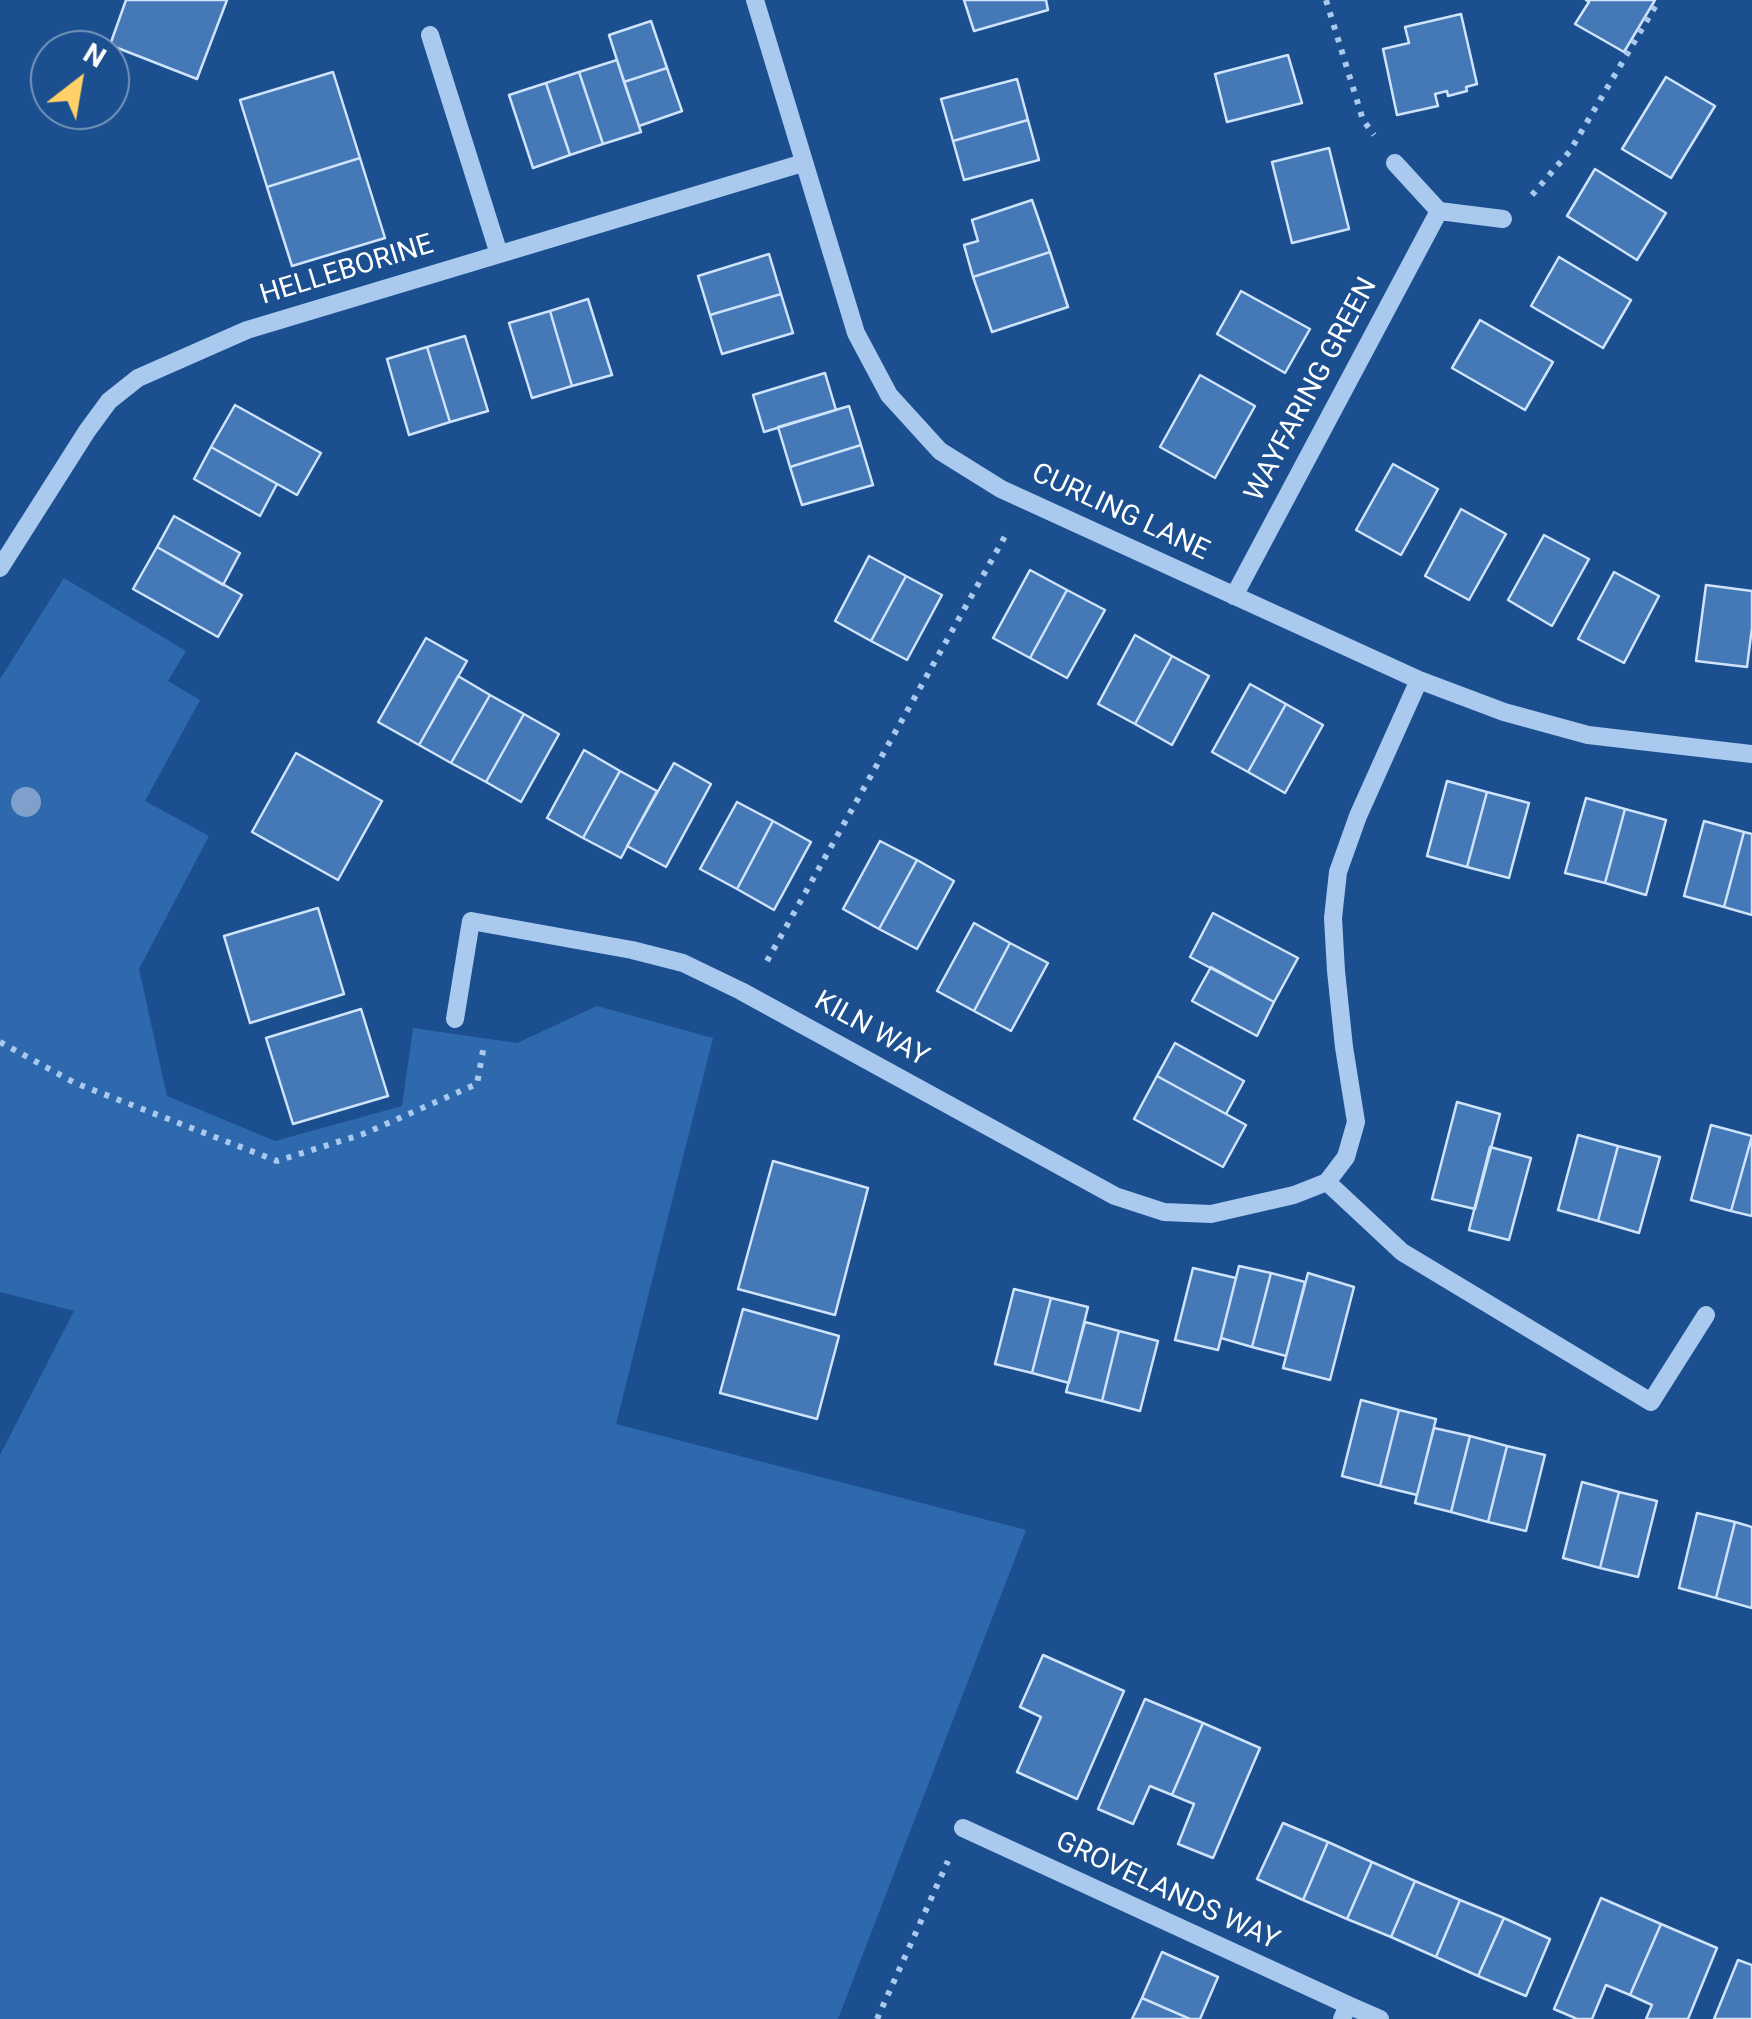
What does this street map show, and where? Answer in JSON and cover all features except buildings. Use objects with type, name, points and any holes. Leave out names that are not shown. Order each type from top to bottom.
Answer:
[{"type":"street","name":"CURLING LANE","points":[[754,0],[856,333],[889,396],[940,452],[1001,489],[1418,680],[1504,712],[1588,735],[1752,754]]},
{"type":"street","points":[[430,35],[499,254]]},
{"type":"street","points":[[1395,162],[1439,211],[1503,220]]},
{"type":"street","name":"HELLEBORINE","points":[[0,568],[109,400],[138,378],[247,330],[803,163]]},
{"type":"street","name":"WAYFARING GREEN","points":[[1234,596],[1439,211]]},
{"type":"street","points":[[1418,680],[1358,816],[1338,872],[1334,918],[1336,971],[1356,1122],[1346,1157],[1327,1182],[1402,1252],[1651,1402],[1706,1315]]},
{"type":"street","name":"KILN WAY","points":[[455,1019],[470,921],[632,950],[683,962],[741,990],[1115,1196],[1164,1212],[1210,1214],[1277,1200],[1327,1182]]},
{"type":"street","name":"GROVELANDS WAY","points":[[963,1828],[1345,2012],[1380,2019]]},
{"type":"path","points":[[1326,0],[1363,120],[1395,162]]},
{"type":"path","points":[[1503,220],[1539,189],[1570,152],[1659,0]]},
{"type":"path","points":[[766,962],[1008,530]]},
{"type":"path","points":[[0,1042],[74,1083],[278,1161],[363,1134],[477,1084],[485,1039]]},
{"type":"path","points":[[877,2019],[963,1828]]},
{"type":"shaded area","points":[[64,578],[186,651],[168,681],[200,700],[145,801],[209,836],[139,969],[167,1096],[275,1141],[402,1106],[413,1028],[517,1043],[597,1006],[713,1038],[616,1424],[1026,1530],[838,2019],[0,2019],[0,1455],[74,1311],[0,1292],[0,679]]}]
